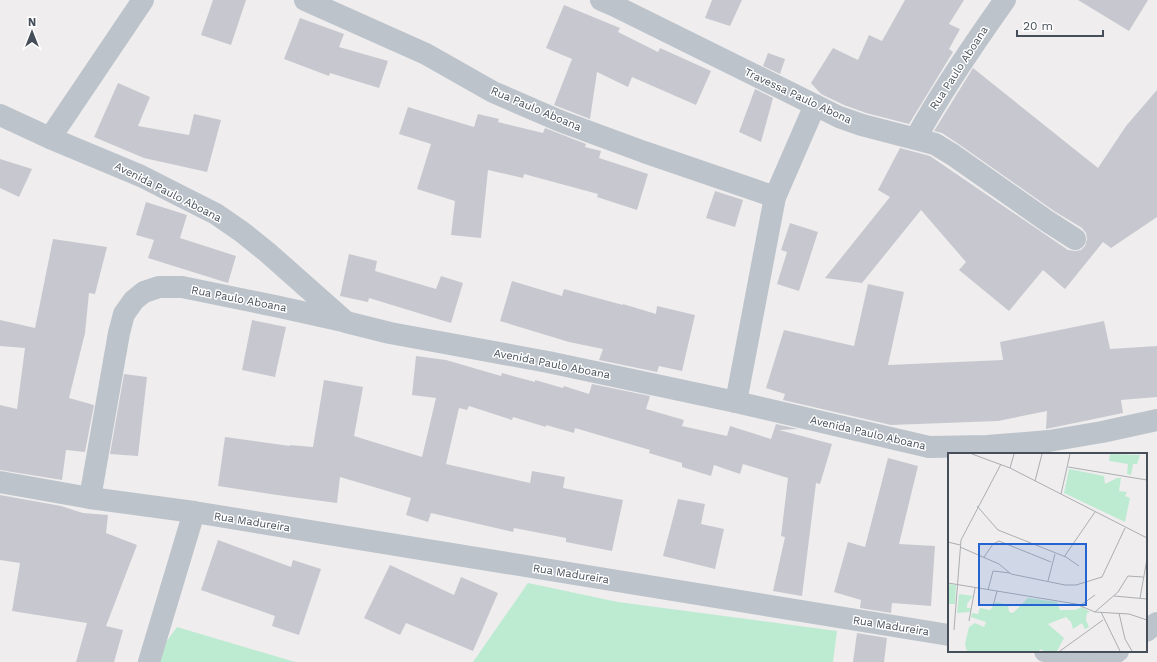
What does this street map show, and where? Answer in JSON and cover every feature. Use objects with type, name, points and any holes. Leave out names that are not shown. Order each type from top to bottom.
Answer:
[{"type":"street","points":[[50,138],[143,0]]},
{"type":"street","name":"Rua Paulo Aboana","points":[[305,0],[426,54],[493,92],[560,121],[644,152],[775,197]]},
{"type":"street","name":"Travessa Paulo Abona","points":[[601,0],[814,105],[862,125],[935,144],[1075,239]]},
{"type":"street","name":"Rua Paulo Aboana","points":[[916,138],[933,107],[965,56],[1004,0]]},
{"type":"street","points":[[736,402],[775,197],[814,105]]},
{"type":"street","name":"Avenida Paulo Aboana","points":[[0,115],[50,138],[141,176],[216,214],[267,252],[346,322],[390,333],[548,362],[736,402],[929,447],[988,446],[1049,441],[1102,432],[1157,420]]},
{"type":"street","name":"Rua Paulo Aboana","points":[[90,498],[118,333],[124,314],[134,300],[144,292],[159,287],[182,287],[346,322]]},
{"type":"street","name":"Rua Madureira","points":[[0,482],[90,498],[194,512],[948,635]]},
{"type":"street","points":[[149,662],[194,512]]},
{"type":"street","points":[[1147,630],[1157,623]]},
{"type":"street","points":[[1049,652],[1094,662]]},
{"type":"street","points":[[1103,662],[1117,652]]},
{"type":"green space","points":[[528,583],[618,602],[837,631],[833,662],[473,662]]},
{"type":"green space","points":[[177,627],[295,662],[152,662]]},
{"type":"building","points":[[213,0],[246,0],[231,45],[201,35]]},
{"type":"building","points":[[712,0],[742,0],[730,26],[705,18]]},
{"type":"building","points":[[905,0],[964,0],[949,24],[960,29],[949,49],[953,52],[909,124],[866,113],[821,94],[811,83],[833,48],[858,60],[869,35],[882,41]]},
{"type":"building","points":[[1078,0],[1148,0],[1129,31]]},
{"type":"building","points":[[564,5],[620,28],[618,32],[658,52],[660,48],[711,71],[696,105],[632,77],[628,87],[597,72],[590,119],[554,105],[572,59],[546,48]]},
{"type":"building","points":[[300,18],[344,34],[339,47],[388,61],[379,88],[330,73],[329,76],[284,59]]},
{"type":"building","points":[[768,53],[785,59],[780,74],[763,66]]},
{"type":"building","points":[[973,68],[1098,168],[1126,126],[1157,90],[1157,217],[1111,248],[1103,242],[1065,289],[1043,270],[1009,311],[959,270],[966,262],[921,210],[862,283],[825,278],[890,197],[878,190],[900,148],[930,156],[1068,250],[1081,250],[1085,246],[1087,239],[1086,233],[1082,228],[1054,211],[942,133],[934,131]]},
{"type":"building","points":[[118,83],[150,97],[138,126],[189,135],[194,114],[221,120],[207,172],[144,158],[94,137]]},
{"type":"building","points":[[755,89],[773,98],[761,142],[739,132]]},
{"type":"building","points":[[408,107],[474,127],[478,114],[499,119],[498,122],[543,133],[545,128],[586,144],[585,147],[601,151],[599,158],[648,174],[637,210],[597,197],[598,194],[524,174],[523,178],[488,170],[481,238],[451,235],[455,201],[417,189],[431,144],[399,134]]},
{"type":"building","points":[[0,159],[32,169],[19,197],[0,188]]},
{"type":"building","points":[[715,191],[743,200],[735,227],[706,218]]},
{"type":"building","points":[[146,202],[187,215],[180,238],[236,256],[228,283],[148,258],[154,240],[136,235]]},
{"type":"building","points":[[790,223],[818,232],[799,291],[777,284],[787,252],[781,250]]},
{"type":"building","points":[[53,239],[107,247],[95,294],[89,293],[85,333],[69,398],[94,405],[85,452],[66,450],[62,480],[0,470],[0,405],[17,409],[25,348],[0,346],[0,320],[35,328]]},
{"type":"building","points":[[349,254],[377,261],[375,271],[436,289],[441,276],[463,283],[451,323],[369,298],[368,302],[340,296]]},
{"type":"building","points":[[512,281],[562,296],[564,289],[656,314],[657,306],[695,315],[682,371],[659,366],[657,372],[599,360],[603,349],[569,342],[500,321]]},
{"type":"building","points":[[868,284],[904,292],[888,365],[1003,360],[1000,342],[1104,321],[1110,349],[1157,346],[1157,397],[1121,400],[1123,413],[1046,429],[1047,411],[998,421],[891,425],[783,400],[785,394],[766,388],[784,330],[854,346]]},
{"type":"building","points":[[252,320],[286,327],[275,377],[242,370]]},
{"type":"building","points":[[416,356],[446,360],[501,376],[502,373],[563,388],[564,386],[589,394],[592,384],[650,396],[646,409],[684,420],[682,426],[727,436],[730,426],[771,439],[776,424],[798,429],[779,430],[832,444],[820,484],[816,483],[802,596],[773,591],[785,537],[781,536],[788,478],[743,464],[740,474],[714,465],[711,476],[682,467],[682,463],[649,453],[650,450],[575,428],[574,433],[546,425],[546,427],[513,417],[512,420],[469,406],[467,410],[459,408],[446,464],[530,483],[532,471],[565,477],[563,488],[623,500],[612,551],[566,542],[566,538],[514,528],[513,532],[431,513],[428,522],[406,515],[411,498],[340,477],[337,503],[218,486],[225,437],[290,446],[313,447],[324,380],[363,387],[354,436],[422,457],[436,398],[412,395]]},
{"type":"building","points":[[124,374],[147,377],[138,456],[110,454]]},
{"type":"building","points":[[888,458],[918,466],[899,544],[935,546],[931,606],[892,603],[891,613],[860,608],[861,600],[834,592],[848,542],[865,547]]},
{"type":"building","points":[[0,495],[61,506],[83,513],[108,515],[106,533],[137,545],[106,626],[123,630],[114,662],[76,662],[87,623],[12,611],[20,563],[0,560]]},
{"type":"building","points":[[678,499],[705,504],[701,524],[724,529],[715,569],[663,556]]},
{"type":"building","points":[[218,540],[291,567],[293,560],[321,569],[299,635],[272,626],[275,616],[201,590]]},
{"type":"building","points":[[390,565],[454,595],[461,577],[498,593],[473,651],[406,623],[400,635],[364,618]]},
{"type":"building","points":[[857,633],[887,638],[884,662],[853,662]]}]
